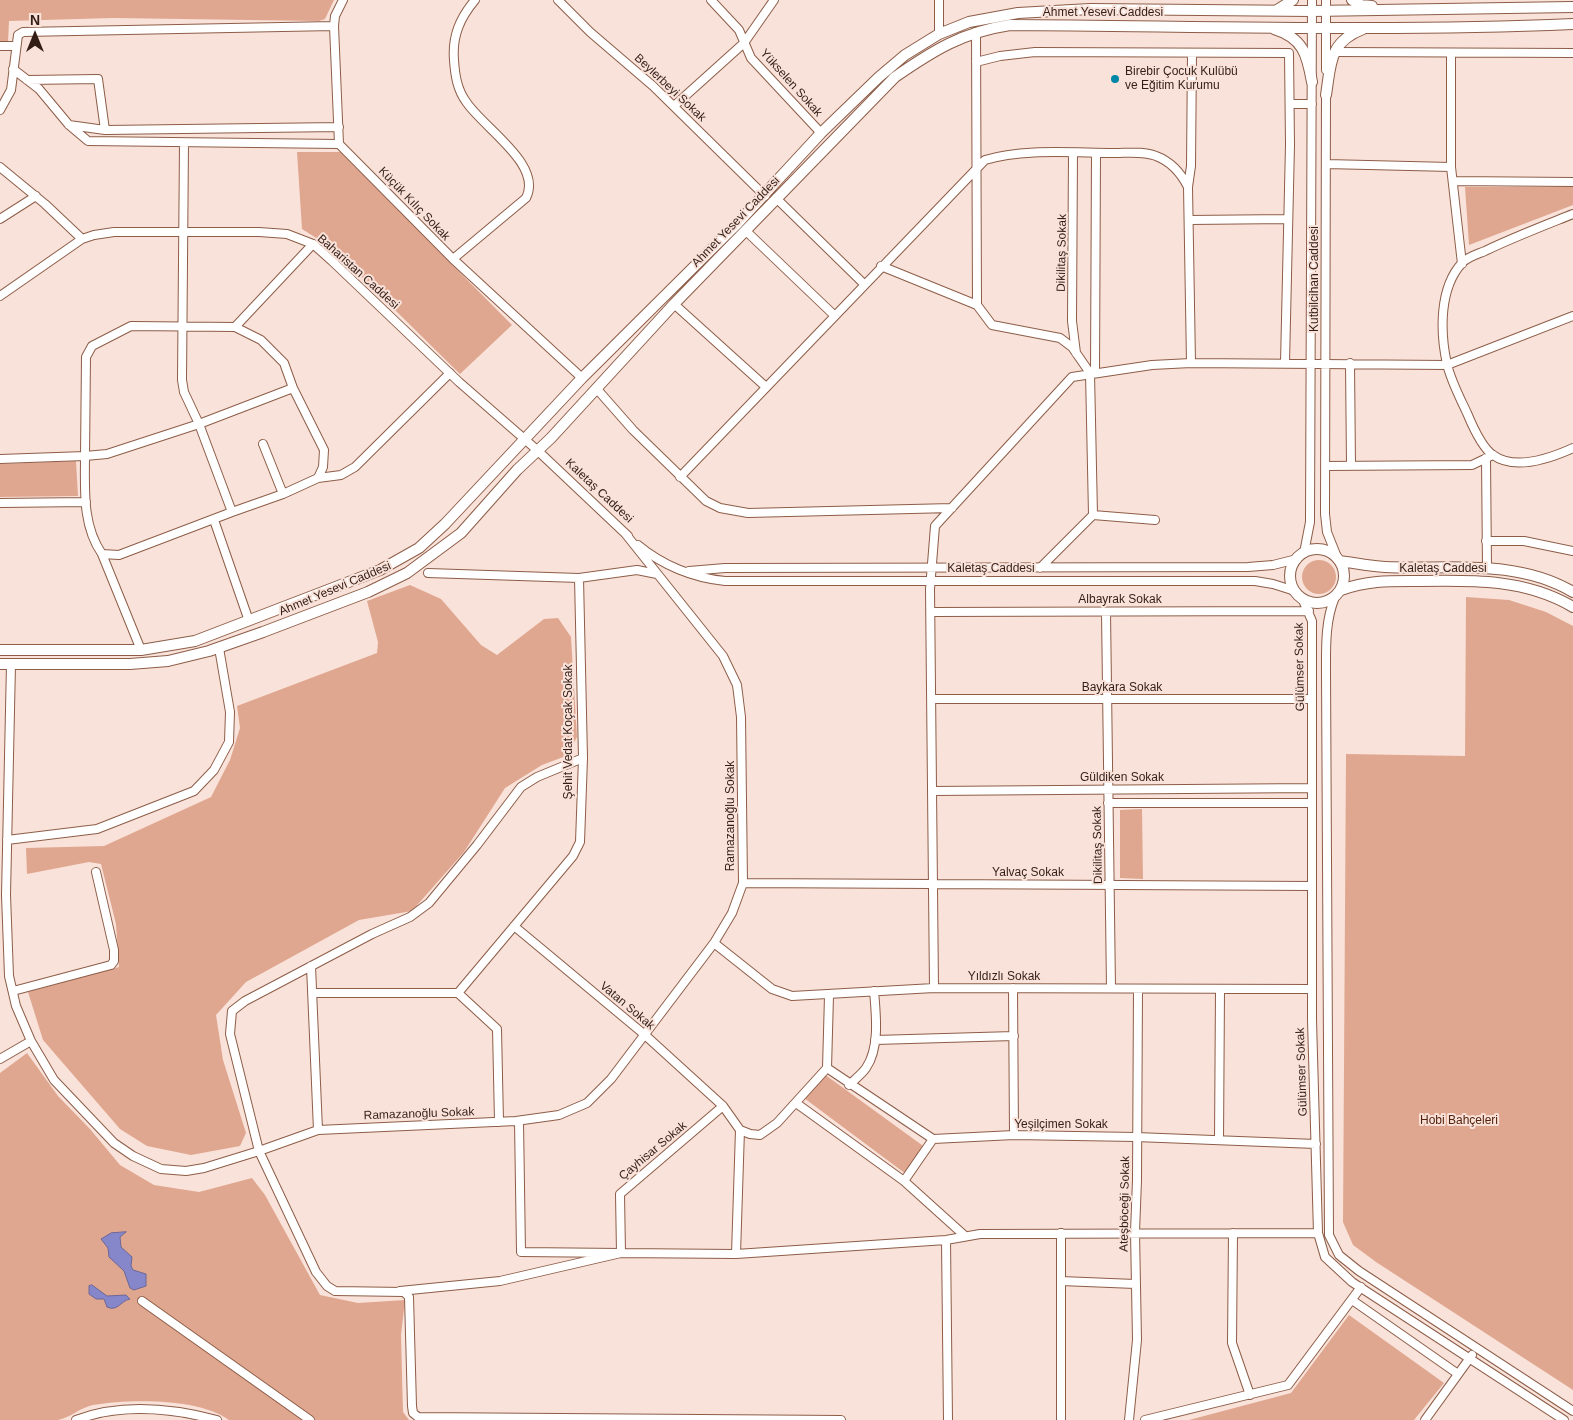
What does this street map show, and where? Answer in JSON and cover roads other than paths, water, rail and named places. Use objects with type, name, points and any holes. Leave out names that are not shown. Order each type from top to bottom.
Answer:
[{"type":"main road","points":[[1274,11],[1292,0]]},
{"type":"main road","points":[[1352,0],[1360,5],[1425,11]]},
{"type":"main road","name":"Ahmet Yesevi Caddesi","points":[[0,650],[140,650],[195,641],[380,570],[419,548],[445,524],[582,378],[765,196],[821,133],[906,55],[939,34],[976,21],[1018,13],[1090,8],[1425,11],[1573,7]]},
{"type":"main road","name":"Ahmet Yesevi Caddesi","points":[[0,664],[130,664],[168,661],[218,648],[368,592],[407,573],[461,533],[674,304],[895,77],[937,48],[976,32],[1010,25],[1367,27],[1573,24]]},
{"type":"main road","points":[[1266,26],[1285,32],[1298,42],[1308,59],[1312,82]]},
{"type":"main road","points":[[1326,95],[1334,52],[1347,36],[1367,27]]},
{"type":"main road","points":[[1321,549],[1338,559],[1344,573],[1338,593],[1318,603],[1298,594],[1290,575],[1300,556],[1321,549]]},
{"type":"main road","name":"Kaletaş Caddesi","points":[[1338,559],[1385,567],[1487,567],[1530,574],[1573,592]]},
{"type":"main road","name":"Kaletaş Caddesi","points":[[1338,593],[1364,582],[1488,580],[1524,587],[1573,607]]},
{"type":"street","points":[[13,69],[39,89],[69,124],[88,141],[339,144],[334,26],[335,16],[343,0]]},
{"type":"street","points":[[452,259],[526,198],[531,185],[525,166],[466,103],[458,89],[453,49],[456,31],[462,16],[475,0]]},
{"type":"street","name":"Beylerbeyi Sokak","points":[[558,0],[590,32],[674,106],[765,196]]},
{"type":"street","name":"Yükselen Sokak","points":[[711,0],[739,30],[751,58],[821,133]]},
{"type":"street","points":[[674,106],[744,43],[774,0]]},
{"type":"street","points":[[939,0],[939,34]]},
{"type":"street","name":"Kutbilcihan Caddesi","points":[[1300,556],[1310,522],[1312,0]]},
{"type":"street","name":"Kutbilcihan Caddesi","points":[[1326,0],[1326,522],[1338,559]]},
{"type":"street","points":[[0,110],[11,90],[18,35],[23,32],[334,26]]},
{"type":"street","points":[[976,32],[977,305]]},
{"type":"street","points":[[0,46],[16,46]]},
{"type":"street","points":[[976,62],[1000,56],[1035,52],[1289,53],[1290,104],[1285,363]]},
{"type":"street","points":[[1334,52],[1573,53]]},
{"type":"street","points":[[1191,362],[1188,187],[1191,166],[1192,53]]},
{"type":"street","points":[[1451,53],[1451,166],[1462,264]]},
{"type":"street","points":[[27,80],[98,79],[105,130]]},
{"type":"street","points":[[1290,104],[1312,104]]},
{"type":"street","points":[[69,124],[105,130],[339,127]]},
{"type":"street","points":[[184,143],[182,234],[184,392],[199,424],[232,512]]},
{"type":"street","name":"Küçük Kılıç Sokak","points":[[339,144],[452,259],[582,378]]},
{"type":"street","points":[[680,477],[977,166],[985,160],[998,156],[1073,153],[1156,156],[1180,172],[1188,187]]},
{"type":"street","name":"Dikilitaş Sokak","points":[[1073,153],[1072,322],[1076,354]]},
{"type":"street","points":[[1040,568],[1093,514],[1092,372],[1096,153]]},
{"type":"street","points":[[1326,164],[1451,166]]},
{"type":"street","points":[[0,168],[36,196],[82,239]]},
{"type":"street","points":[[1453,181],[1573,182]]},
{"type":"street","points":[[0,219],[36,196]]},
{"type":"street","points":[[776,198],[864,284]]},
{"type":"street","points":[[1487,567],[1489,457],[1475,430],[1448,365],[1444,337],[1444,308],[1450,280],[1462,264],[1520,235],[1573,214]]},
{"type":"street","points":[[1189,220],[1288,219]]},
{"type":"street","points":[[746,231],[835,316]]},
{"type":"street","name":"Baharistan Caddesi","points":[[0,296],[82,239],[94,235],[114,232],[182,234],[275,232],[287,234],[313,244],[524,440]]},
{"type":"street","points":[[235,327],[313,244]]},
{"type":"street","points":[[881,266],[977,305],[992,325],[1060,338],[1092,372]]},
{"type":"street","points":[[674,304],[766,387]]},
{"type":"street","points":[[934,988],[930,569],[935,526],[1072,377],[1092,372],[1191,362],[1448,365],[1573,316]]},
{"type":"street","points":[[140,650],[102,554],[93,540],[86,514],[86,357],[92,346],[131,326],[235,327],[261,340],[284,363],[293,388],[324,450],[323,467],[318,478]]},
{"type":"street","points":[[1350,364],[1351,466]]},
{"type":"street","points":[[102,554],[119,555],[283,494],[318,478],[341,475],[355,467],[450,373]]},
{"type":"street","points":[[0,459],[107,454],[199,424],[293,388]]},
{"type":"street","points":[[596,388],[680,477],[706,501],[720,508],[748,513],[952,508]]},
{"type":"street","name":"Kaletaş Caddesi","points":[[524,440],[624,532],[660,561],[714,580],[930,582],[1255,581],[1268,582],[1298,594]]},
{"type":"street","points":[[263,444],[283,494]]},
{"type":"street","points":[[1325,466],[1472,465],[1489,457],[1528,462],[1556,456],[1573,448]]},
{"type":"street","points":[[0,503],[86,502]]},
{"type":"street","points":[[1093,514],[1155,520]]},
{"type":"street","points":[[214,520],[249,621]]},
{"type":"street","name":"Ramazanoğlu Sokak","points":[[11,664],[7,840],[3,900],[10,976],[16,1006],[31,1041],[54,1080],[84,1114],[114,1143],[133,1156],[161,1169],[186,1171],[204,1168],[259,1151],[318,1130],[519,1121],[559,1115],[587,1103],[611,1079],[714,943],[732,913],[743,883],[741,718],[737,685],[723,656],[624,532]]},
{"type":"street","points":[[1486,541],[1524,541],[1573,551]]},
{"type":"street","name":"Kaletaş Caddesi","points":[[687,571],[725,568],[1257,567],[1300,556]]},
{"type":"street","points":[[428,573],[579,578],[637,570],[657,574]]},
{"type":"street","name":"Şehit Vedat Koçak Sokak","points":[[458,993],[573,856],[580,842],[583,758],[579,578]]},
{"type":"street","points":[[1338,593],[1329,611],[1326,673],[1329,1236],[1339,1255],[1359,1271],[1573,1411]]},
{"type":"street","name":"Gülümser Sokak","points":[[1298,594],[1309,611],[1312,621],[1312,989],[1318,1233],[1325,1257],[1361,1287],[1564,1420]]},
{"type":"street","name":"Albayrak Sokak","points":[[931,612],[1309,611]]},
{"type":"street","name":"Dikilitaş Sokak","points":[[1106,612],[1111,988]]},
{"type":"street","points":[[7,840],[97,829],[194,791],[214,770],[229,742],[230,712],[218,648]]},
{"type":"street","name":"Baykara Sokak","points":[[932,699],[1312,699]]},
{"type":"street","points":[[583,758],[537,777],[520,787],[477,845],[429,903],[410,917],[372,934],[311,966],[245,1001],[232,1011],[230,1034],[259,1151],[316,1272],[327,1286],[335,1291],[404,1292],[411,1303],[412,1406],[413,1413],[418,1417],[841,1420]]},
{"type":"street","name":"Güldiken Sokak","points":[[932,791],[1312,788]]},
{"type":"street","points":[[1108,803],[1312,803]]},
{"type":"street","points":[[13,991],[112,965],[114,950],[96,872]]},
{"type":"street","name":"Yalvaç Sokak","points":[[743,883],[1312,886]]},
{"type":"street","name":"Vatan Sokak","points":[[514,926],[645,1035],[723,1106],[740,1130]]},
{"type":"street","name":"Yıldızlı Sokak","points":[[714,943],[772,989],[782,994],[797,996],[829,996],[874,991],[934,988],[1312,989]]},
{"type":"street","points":[[311,966],[318,1130]]},
{"type":"street","points":[[1013,988],[1014,1135]]},
{"type":"street","name":"Ateşböceği Sokak","points":[[1129,1420],[1137,1340],[1135,1232],[1138,1180],[1136,1137],[1138,989]]},
{"type":"street","points":[[1219,1140],[1220,990]]},
{"type":"street","points":[[849,1085],[866,1068],[875,1040],[874,991]]},
{"type":"street","points":[[312,993],[458,993],[497,1029],[500,1122]]},
{"type":"street","points":[[736,1254],[740,1130],[760,1135],[777,1123],[827,1068],[829,996]]},
{"type":"street","points":[[875,1040],[1014,1036]]},
{"type":"street","points":[[0,1059],[31,1041]]},
{"type":"street","points":[[827,1068],[849,1085],[933,1139],[904,1181]]},
{"type":"street","points":[[796,1103],[904,1181],[965,1236]]},
{"type":"street","name":"Çayhisar Sokak","points":[[621,1253],[620,1194],[723,1106]]},
{"type":"street","points":[[519,1121],[521,1252],[736,1254],[946,1240],[980,1234],[1135,1232],[1318,1233]]},
{"type":"street","name":"Yeşilçimen Sokak","points":[[933,1139],[1014,1135],[1136,1137],[1316,1144]]},
{"type":"street","points":[[1061,1233],[1061,1420]]},
{"type":"street","points":[[1233,1233],[1232,1343],[1250,1395]]},
{"type":"street","points":[[946,1240],[948,1420]]},
{"type":"street","points":[[390,1292],[500,1280],[621,1253]]},
{"type":"street","points":[[1061,1282],[1135,1284]]},
{"type":"street","points":[[1145,1420],[1288,1385],[1361,1287]]},
{"type":"street","points":[[1352,1300],[1458,1374]]},
{"type":"street","points":[[142,1302],[310,1420]]},
{"type":"street","points":[[1425,1420],[1476,1349]]},
{"type":"street","points":[[76,1420],[107,1412],[149,1409],[184,1412],[217,1420]]},
{"type":"water","points":[[126,1232],[120,1237],[121,1247],[132,1257],[131,1266],[133,1270],[146,1274],[146,1286],[134,1290],[130,1288],[124,1271],[109,1257],[108,1248],[101,1239],[111,1233]]},
{"type":"water","points":[[92,1285],[107,1296],[126,1295],[130,1299],[114,1308],[107,1307],[104,1299],[96,1299],[89,1294],[89,1286]]},
{"type":"place","name":"Birebir Çocuk Kulübü ve Eğitim Kurumu","points":[[1115,79]]},
{"type":"park label","name":"Hobi Bahçeleri","points":[[1459,1121]]}]
